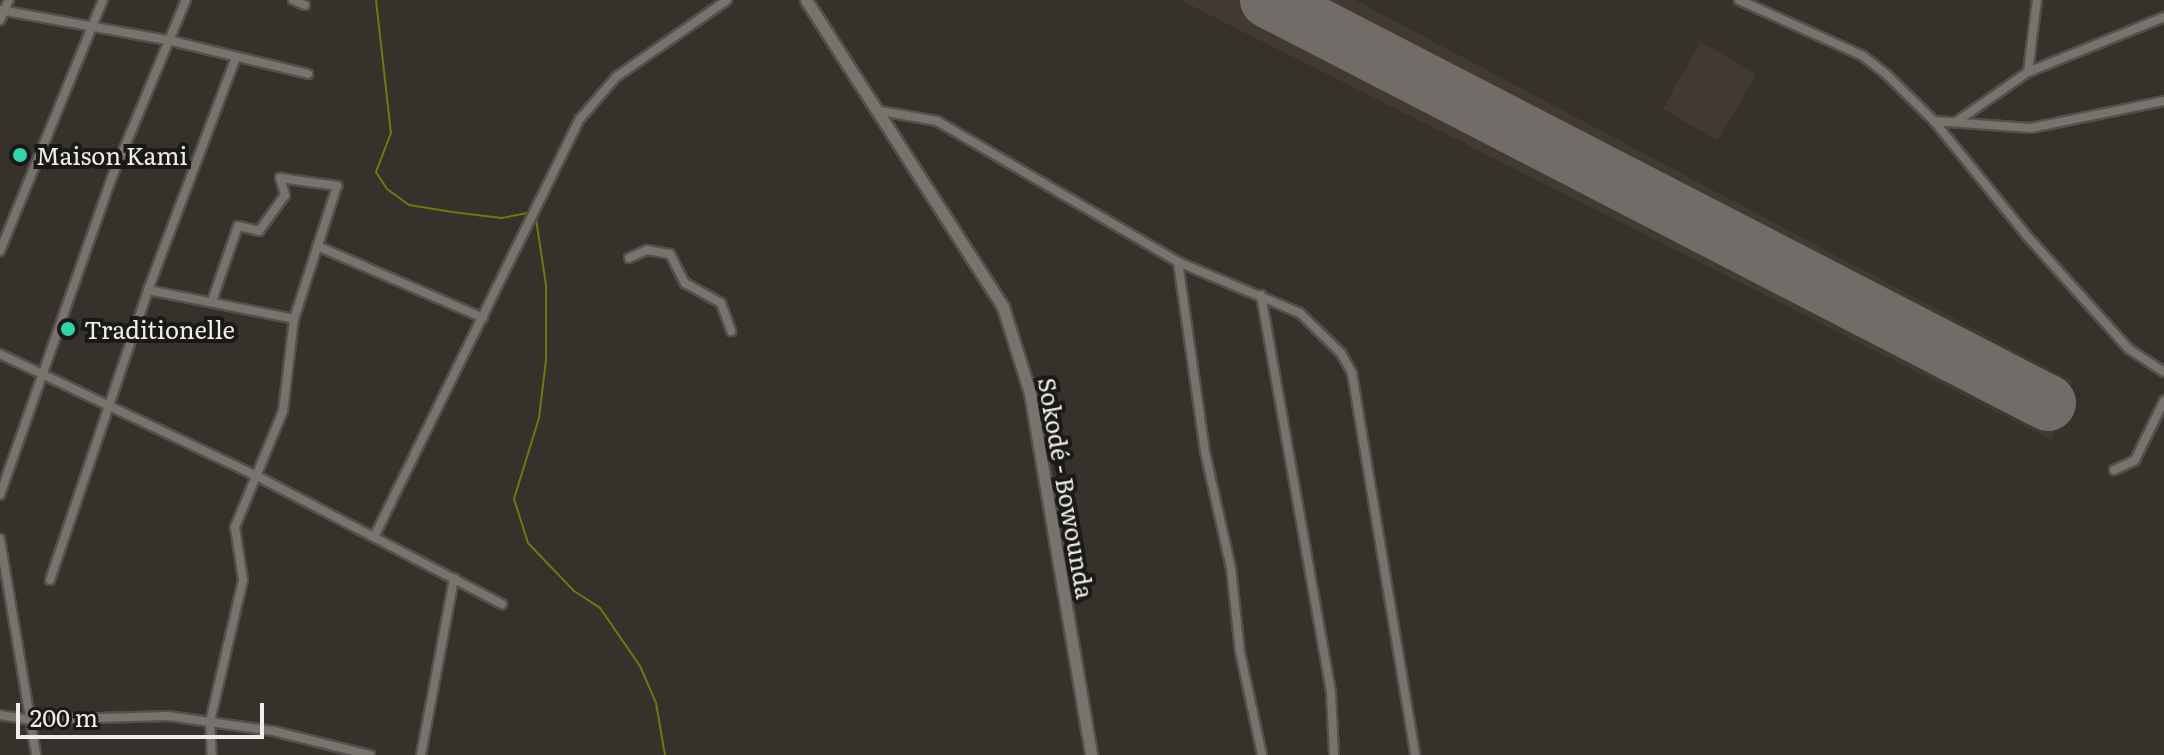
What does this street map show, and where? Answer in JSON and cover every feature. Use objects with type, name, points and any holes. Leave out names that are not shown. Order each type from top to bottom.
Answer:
[{"type":"main road","name":"Sokodé - Bowounda","points":[[806,0],[1003,307],[1030,393],[1091,755]]},
{"type":"street","points":[[0,20],[9,0]]},
{"type":"street","points":[[0,251],[103,0]]},
{"type":"street","points":[[0,495],[113,175],[172,41],[186,0]]},
{"type":"street","points":[[293,0],[305,5]]},
{"type":"street","points":[[374,537],[580,119],[616,77],[727,0]]},
{"type":"street","points":[[1739,0],[1863,56],[1934,121],[2028,237],[2129,349],[2164,372]]},
{"type":"street","points":[[2028,72],[2037,0]]},
{"type":"street","points":[[2,10],[172,41],[308,74]]},
{"type":"street","points":[[1956,122],[2028,72],[2164,17]]},
{"type":"street","points":[[50,580],[148,290],[236,57]]},
{"type":"street","points":[[1934,121],[2031,128],[2164,101]]},
{"type":"street","points":[[880,111],[937,121],[1178,262],[1300,313],[1341,353],[1352,373],[1415,755]]},
{"type":"street","points":[[212,301],[238,226],[259,231],[285,195],[280,178],[337,186],[294,319],[283,411],[253,474],[235,527],[243,580],[210,722],[212,755]]},
{"type":"street","points":[[317,246],[483,318]]},
{"type":"street","points":[[629,258],[647,250],[670,254],[685,283],[721,303],[731,331]]},
{"type":"street","points":[[1178,262],[1205,452],[1231,568],[1240,652],[1262,755]]},
{"type":"street","points":[[148,290],[294,319]]},
{"type":"street","points":[[1261,295],[1331,693],[1334,755]]},
{"type":"street","points":[[0,354],[253,474],[502,604]]},
{"type":"street","points":[[2114,470],[2135,460],[2164,401]]},
{"type":"street","points":[[0,539],[36,755]]},
{"type":"street","points":[[421,755],[454,578]]},
{"type":"street","points":[[0,715],[30,720],[168,716],[370,755]]},
{"type":"shaded area","points":[[1180,0],[1355,0],[2072,381],[2052,440]]},
{"type":"shaded area","points":[[1701,42],[1756,74],[1718,141],[1662,109]]},
{"type":"waterway","points":[[376,0],[391,133],[376,172],[387,189],[409,205],[502,218],[528,213]]},
{"type":"waterway","points":[[536,219],[546,285],[546,360],[539,418],[514,499],[528,543],[574,591],[600,608],[640,666],[656,703],[665,755]]},
{"type":"runway","points":[[1268,0],[2048,403]]},
{"type":"place","name":"Maison Kami","points":[[20,155]]},
{"type":"place","name":"Traditionelle","points":[[68,329]]}]
